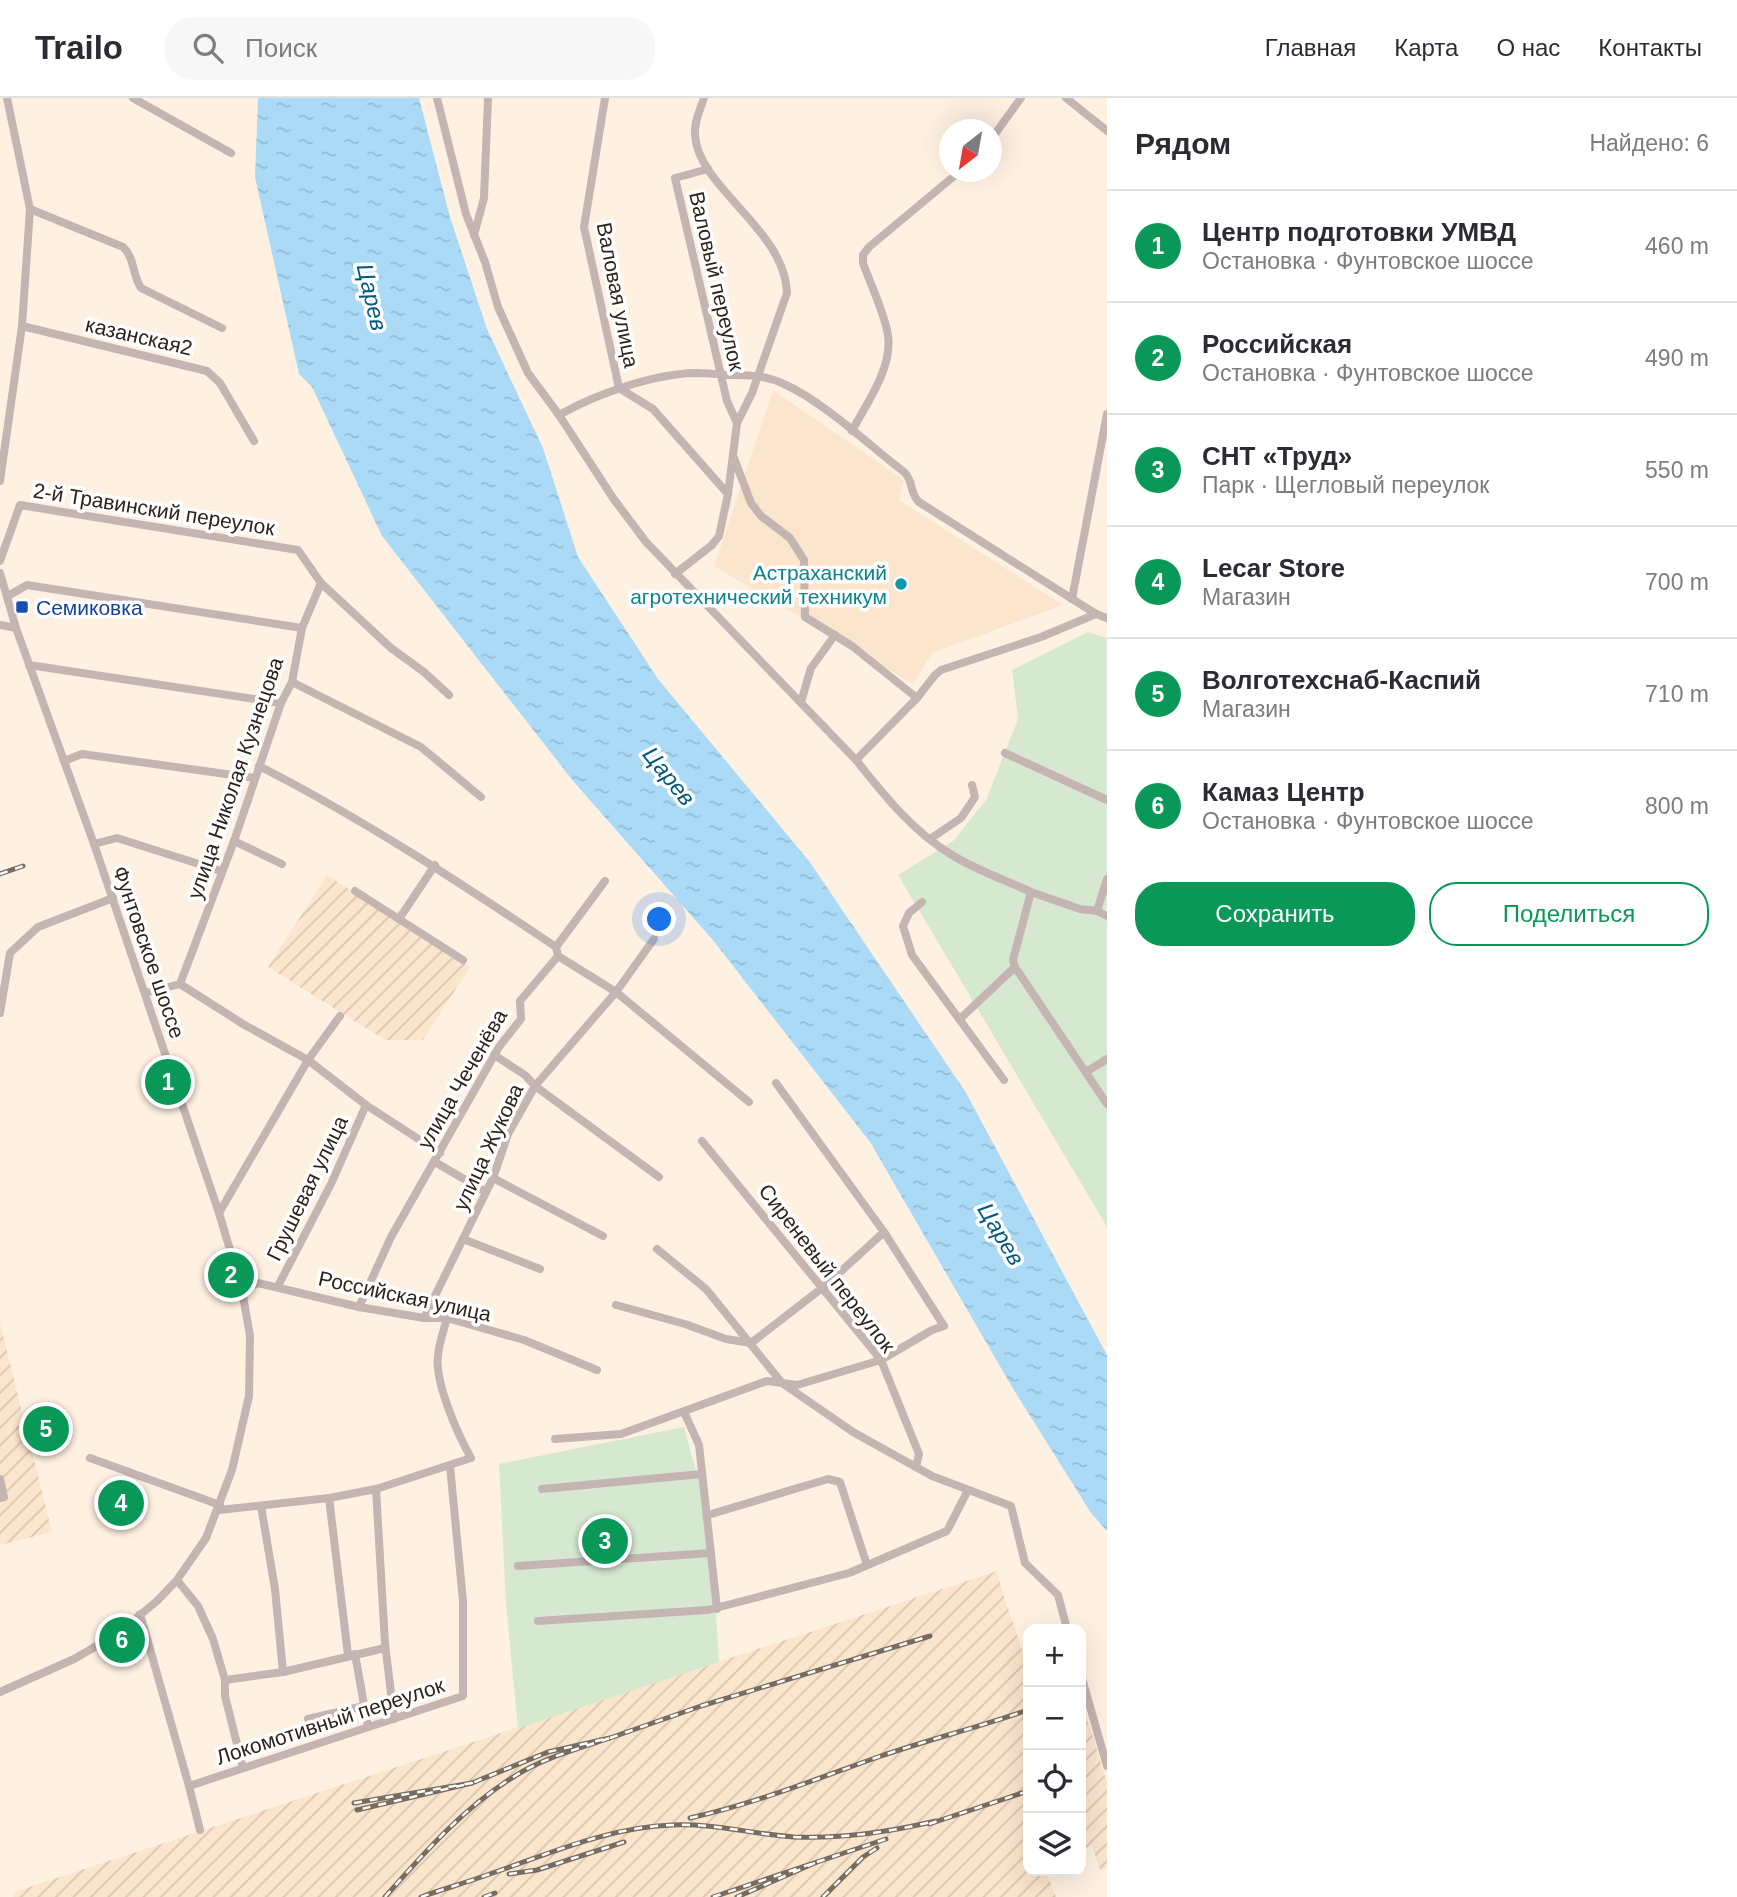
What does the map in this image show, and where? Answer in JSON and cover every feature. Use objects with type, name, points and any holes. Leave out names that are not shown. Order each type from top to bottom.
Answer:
[{"type":"street","points":[[0,481],[22,326],[30,209],[7,98]]},
{"type":"street","points":[[133,98],[231,153]]},
{"type":"street","points":[[437,98],[466,214],[498,307],[528,373],[646,542],[856,760],[887,799],[930,839],[953,856],[1031,892],[1107,916]]},
{"type":"street","points":[[474,235],[484,198],[488,98]]},
{"type":"street","name":"Валовая улица","points":[[605,98],[584,227],[619,388],[653,409],[729,494]]},
{"type":"street","points":[[675,574],[712,545],[719,536],[729,494],[737,423],[758,375],[787,293],[786,282],[759,228],[708,169],[696,142],[696,98]]},
{"type":"street","points":[[697,118],[704,98]]},
{"type":"street","points":[[1002,124],[1021,98]]},
{"type":"street","points":[[1066,98],[1107,131]]},
{"type":"street","name":"Валовый переулок","points":[[708,169],[675,178],[720,374],[727,401],[737,423]]},
{"type":"street","points":[[852,431],[883,370],[888,352],[888,337],[863,263],[863,255],[869,247],[947,182]]},
{"type":"street","points":[[30,209],[123,247],[130,254],[135,277],[141,288],[222,328]]},
{"type":"street","name":"казанская2","points":[[22,326],[207,371],[220,383],[254,440]]},
{"type":"street","points":[[559,415],[579,403],[619,388],[671,376],[694,373],[758,375],[794,389],[852,431],[909,477],[913,497],[919,502],[1096,614],[1107,618]]},
{"type":"street","points":[[1072,599],[1107,414]]},
{"type":"street","points":[[733,457],[751,503],[761,516],[790,538],[804,560],[806,617],[835,635],[917,698]]},
{"type":"street","name":"2-й Травинский переулок","points":[[0,561],[20,505],[298,550],[321,583]]},
{"type":"street","name":"Фунтовское шоссе","points":[[0,573],[16,628],[113,898],[219,1213],[242,1290],[250,1336],[249,1396],[241,1440],[220,1507],[206,1538],[177,1580],[157,1601],[117,1634],[74,1659],[0,1692]]},
{"type":"street","points":[[321,583],[391,648],[424,672],[449,695]]},
{"type":"street","name":"улица Николая Кузнецова","points":[[180,984],[234,841],[281,703],[292,682],[302,628],[321,583]]},
{"type":"street","points":[[8,596],[27,585],[302,628]]},
{"type":"street","points":[[856,760],[917,698],[935,675],[948,667],[1041,637],[1096,614]]},
{"type":"street","points":[[0,625],[16,628]]},
{"type":"street","points":[[801,702],[811,668],[835,635]]},
{"type":"street","points":[[29,664],[281,703]]},
{"type":"street","points":[[292,682],[421,747],[481,797]]},
{"type":"street","points":[[1005,753],[1107,800]]},
{"type":"street","points":[[64,761],[82,754],[255,779]]},
{"type":"street","points":[[259,766],[316,795],[435,865],[616,992],[749,1102]]},
{"type":"street","points":[[930,839],[961,818],[975,797],[972,785]]},
{"type":"street","points":[[94,845],[117,838],[221,872]]},
{"type":"street","points":[[234,841],[282,864]]},
{"type":"street","points":[[399,919],[435,865]]},
{"type":"street","points":[[1097,911],[1107,879]]},
{"type":"street","name":"улица Чеченёва","points":[[359,1307],[391,1237],[494,1055],[521,1019],[520,1001],[605,881]]},
{"type":"street","points":[[355,891],[463,960]]},
{"type":"street","points":[[1031,892],[1015,947],[1015,967],[1107,1104]]},
{"type":"street","points":[[0,1013],[10,953],[38,926],[113,898]]},
{"type":"street","points":[[922,902],[909,913],[903,926],[912,955],[1004,1080]]},
{"type":"street","name":"улица Жукова","points":[[424,1318],[493,1178],[508,1134],[535,1086],[616,992],[654,939]]},
{"type":"street","points":[[960,1019],[1015,967]]},
{"type":"street","points":[[145,993],[180,984],[243,1024],[307,1059],[366,1105],[440,1153]]},
{"type":"street","points":[[219,1213],[307,1059],[340,1016]]},
{"type":"street","points":[[494,1055],[525,1075],[535,1086],[659,1177]]},
{"type":"street","points":[[1086,1072],[1107,1059]]},
{"type":"street","points":[[555,1439],[621,1434],[767,1381],[797,1385],[881,1360],[932,1330],[944,1326],[884,1232],[776,1083]]},
{"type":"street","name":"Грушевая улица","points":[[278,1286],[331,1184],[366,1105]]},
{"type":"street","name":"Сиреневый переулок","points":[[702,1141],[881,1360],[919,1454],[916,1467]]},
{"type":"street","points":[[435,1162],[486,1192]]},
{"type":"street","points":[[493,1178],[603,1237]]},
{"type":"street","points":[[616,1305],[685,1324],[726,1339],[751,1343],[823,1287],[884,1232]]},
{"type":"street","points":[[463,1239],[540,1269]]},
{"type":"street","points":[[657,1249],[706,1289],[782,1382],[853,1432],[932,1476],[1011,1506],[1025,1563],[1058,1595],[1067,1624]]},
{"type":"street","name":"Российская улица","points":[[242,1290],[258,1283],[359,1307],[424,1318],[447,1318],[524,1340],[597,1370]]},
{"type":"street","points":[[90,1458],[220,1507],[329,1499],[376,1489],[471,1458],[460,1437],[443,1390],[437,1358],[447,1318]]},
{"type":"street","points":[[684,1412],[699,1446],[717,1609]]},
{"type":"street","name":"Локомотивный переулок","points":[[189,1786],[463,1696],[463,1601],[450,1466]]},
{"type":"street","points":[[542,1489],[702,1474]]},
{"type":"street","points":[[0,1479],[4,1497],[0,1498]]},
{"type":"street","points":[[708,1515],[828,1479],[840,1482],[867,1565]]},
{"type":"street","points":[[376,1489],[385,1647],[394,1718]]},
{"type":"street","points":[[538,1621],[717,1609],[849,1573],[947,1531],[968,1490]]},
{"type":"street","points":[[329,1499],[351,1654],[368,1727]]},
{"type":"street","points":[[261,1506],[275,1589],[283,1672]]},
{"type":"street","points":[[518,1566],[711,1553]]},
{"type":"street","points":[[177,1580],[198,1606],[213,1639],[225,1680],[225,1696],[243,1768]]},
{"type":"street","points":[[140,1614],[200,1830]]},
{"type":"street","points":[[225,1680],[283,1672],[385,1647]]},
{"type":"street","points":[[1084,1687],[1107,1766]]},
{"type":"street","points":[[308,1719],[364,1706]]},
{"type":"shaded area","points":[[773,390],[904,480],[899,500],[1063,605],[932,653],[913,684],[714,566]]},
{"type":"shaded area","points":[[327,875],[470,967],[423,1040],[385,1040],[268,967]]},
{"type":"shaded area","points":[[0,1323],[52,1532],[0,1545]]},
{"type":"shaded area","points":[[997,1571],[1023,1652],[1023,1876],[1048,1876],[1056,1897],[13,1897],[17,1891]]},
{"type":"shaded area","points":[[1086,1714],[1107,1783],[1107,1868],[1100,1870],[1092,1846],[1086,1848]]},
{"type":"green space","points":[[1088,632],[1107,638],[1107,1227],[898,875],[953,841],[986,800],[1018,719],[1012,670]]},
{"type":"green space","points":[[684,1427],[700,1477],[716,1611],[719,1662],[518,1728],[506,1605],[499,1464]]},
{"type":"water","name":"Царев","points":[[258,98],[419,98],[450,217],[487,329],[543,448],[578,557],[658,679],[809,861],[965,1091],[1107,1355],[1107,1531],[1091,1513],[1012,1387],[870,1142],[712,939],[573,781],[382,536],[312,387],[299,374],[255,177]]},
{"type":"railway","points":[[0,874],[23,866]]},
{"type":"railway","points":[[610,1738],[701,1706],[930,1636]]},
{"type":"railway","points":[[690,1818],[761,1798],[896,1751],[1023,1712]]},
{"type":"railway","points":[[385,1897],[462,1816],[496,1788],[537,1764],[610,1738],[548,1752],[472,1783]]},
{"type":"railway","points":[[354,1803],[472,1783],[357,1810]]},
{"type":"railway","points":[[929,1824],[1023,1793]]},
{"type":"railway","points":[[421,1897],[578,1843],[648,1827],[702,1826],[778,1836],[830,1837],[866,1834],[936,1821]]},
{"type":"railway","points":[[817,1862],[886,1839]]},
{"type":"railway","points":[[509,1874],[537,1870],[624,1842]]},
{"type":"railway","points":[[823,1897],[863,1857],[877,1848]]},
{"type":"railway","points":[[713,1897],[817,1862],[737,1897]]},
{"type":"railway","points":[[484,1897],[495,1893]]},
{"type":"place","name":"Астраханский агротехнический техникум","points":[[901,584]]},
{"type":"place","name":"Семиковка","points":[[22,607]]},
{"type":"place","name":"Центр подготовки УМВД","points":[[168,1082]]},
{"type":"place","name":"Российская","points":[[231,1275]]},
{"type":"place","name":"Волготехснаб-Каспий","points":[[46,1429]]},
{"type":"place","name":"Lecar Store","points":[[121,1503]]},
{"type":"place","name":"СНТ «Труд»","points":[[605,1541]]},
{"type":"place","name":"Камаз Центр","points":[[122,1640]]}]
